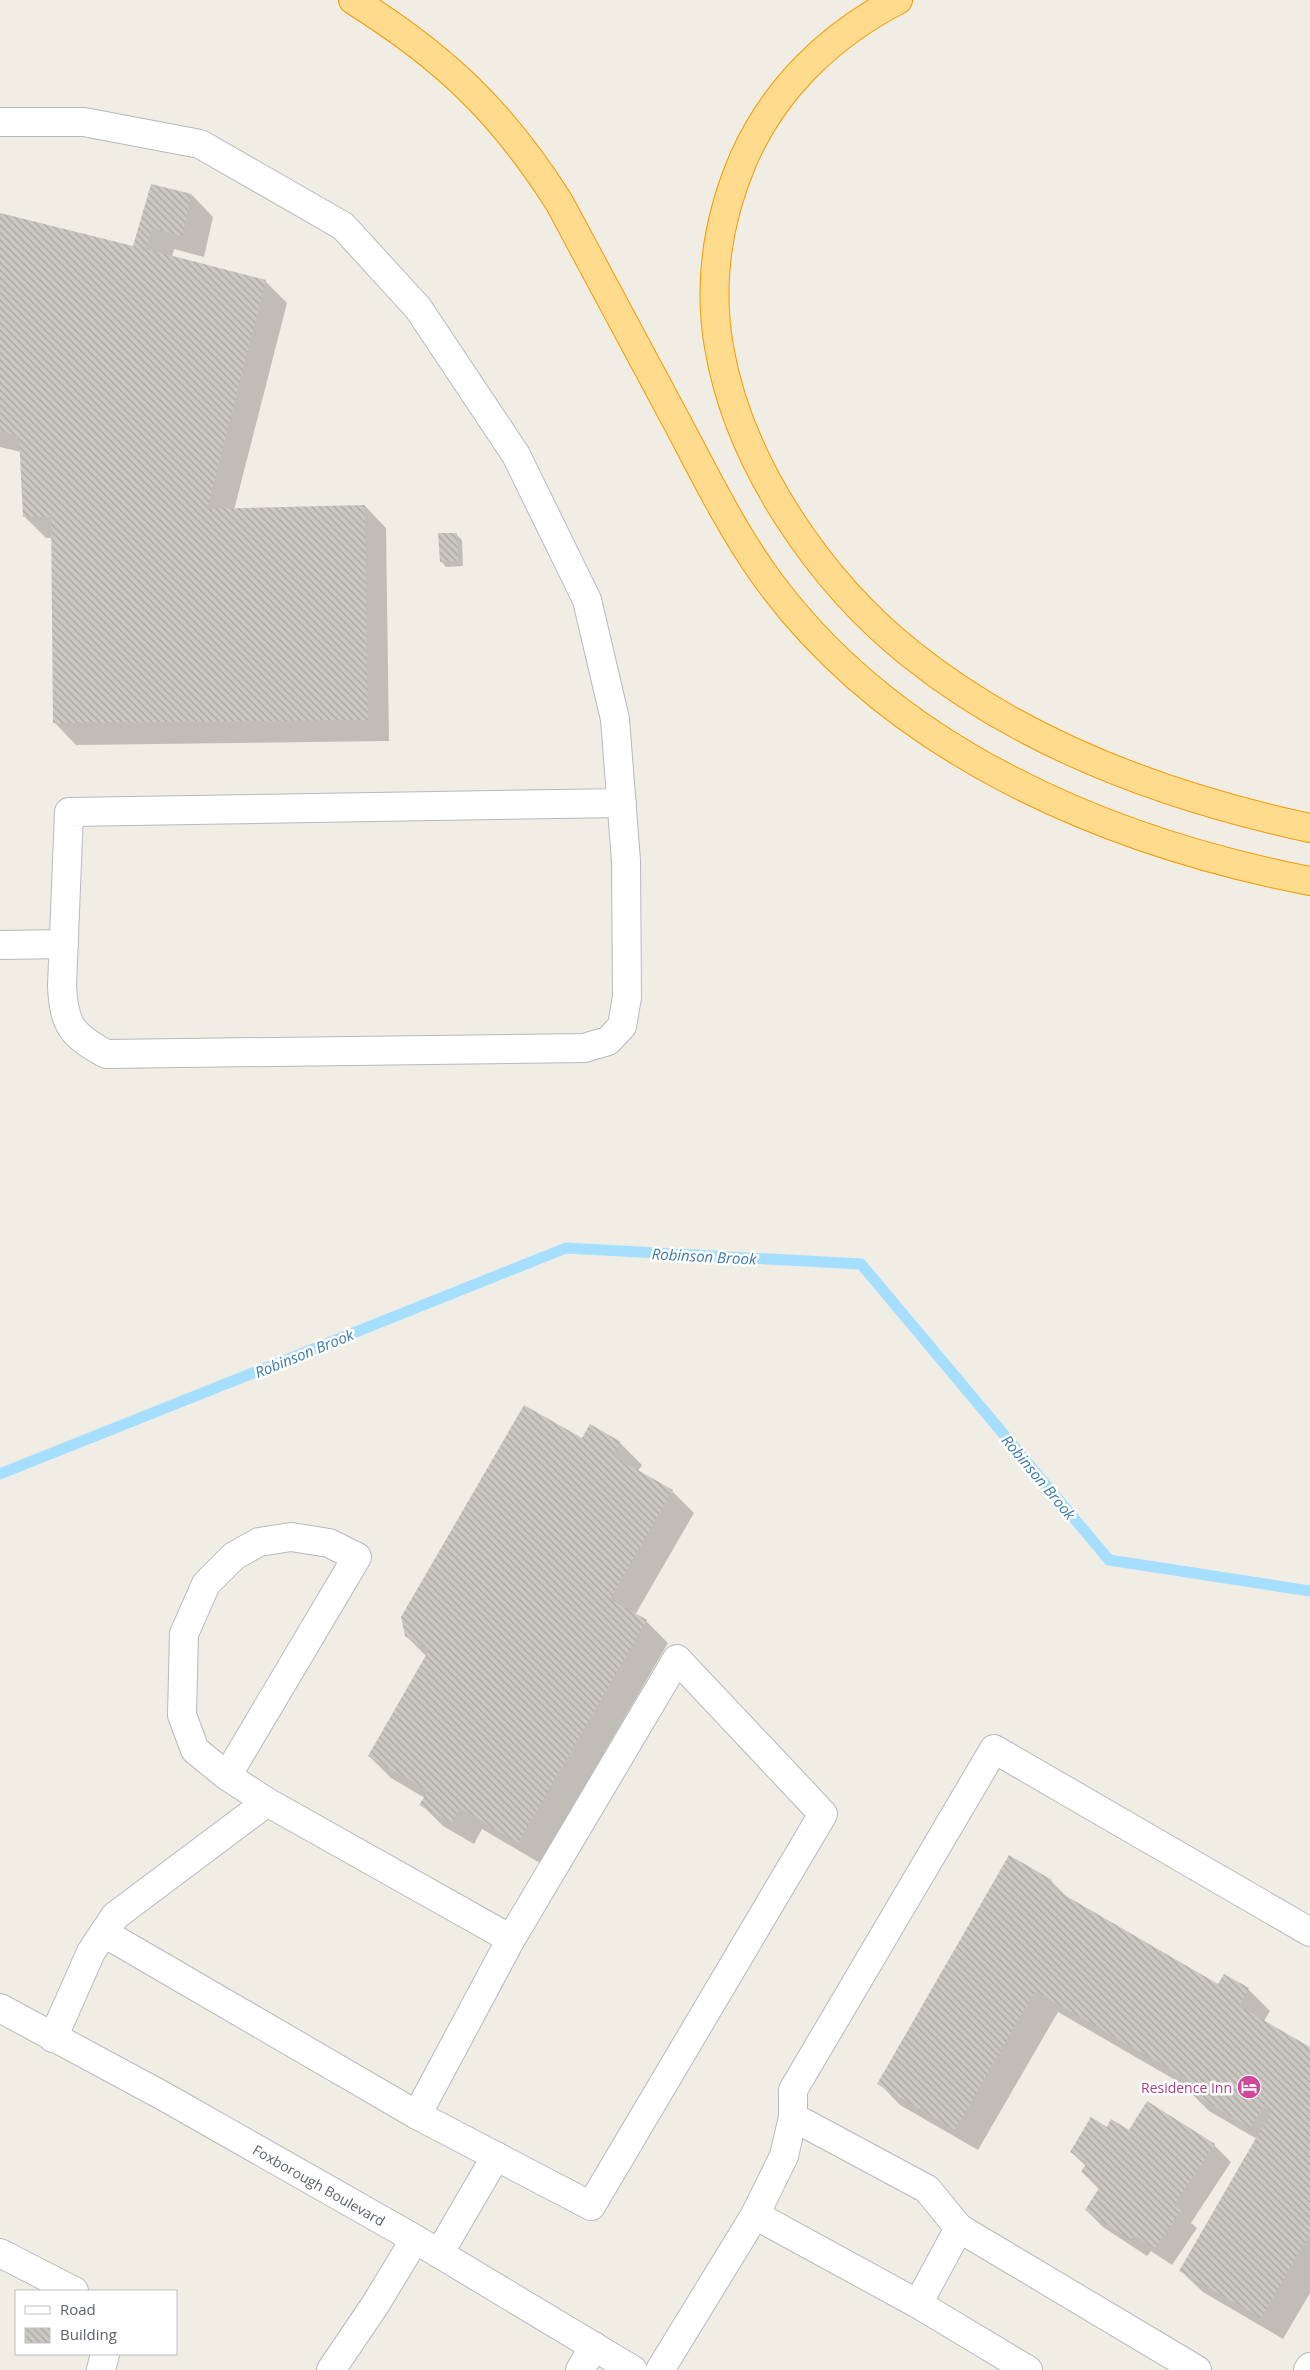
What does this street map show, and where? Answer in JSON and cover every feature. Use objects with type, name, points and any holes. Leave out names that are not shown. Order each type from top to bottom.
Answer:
[{"type":"highway","points":[[353,0],[413,40],[451,70],[504,126],[534,164],[559,202],[736,532],[779,594],[839,661],[884,700],[937,737],[1046,797],[1110,824],[1176,848],[1244,867],[1310,882]]},
{"type":"highway","points":[[898,0],[848,30],[817,55],[791,82],[757,131],[730,192],[716,260],[714,284],[716,327],[719,350],[730,389],[758,460],[777,497],[804,540],[853,600],[899,644],[957,687],[1036,732],[1109,767],[1215,804],[1310,828]]},
{"type":"street","points":[[0,122],[84,122],[200,144],[343,226],[418,308],[516,455],[587,600],[615,719],[622,803],[626,861],[627,997],[622,1026],[608,1041],[584,1048],[106,1054],[80,1040],[63,1012],[62,986],[69,812],[622,803]]},
{"type":"street","points":[[0,946],[64,944]]},
{"type":"street","points":[[227,1776],[357,1558],[329,1543],[291,1537],[259,1542],[234,1556],[206,1584],[184,1634],[182,1715],[195,1750],[227,1776],[267,1802],[511,1939]]},
{"type":"street","points":[[104,1933],[417,2115],[591,2206],[823,1814],[677,1659],[511,1939],[417,2115]]},
{"type":"street","points":[[660,2370],[755,2215],[784,2156],[793,2117],[793,2090],[994,1749],[1310,1932]]},
{"type":"street","points":[[53,2038],[91,1952],[115,1916],[267,1802]]},
{"type":"street","name":"Foxborough Boulevard","points":[[0,2008],[165,2098],[415,2239],[633,2370]]},
{"type":"street","points":[[793,2117],[927,2189],[959,2228],[1197,2370]]},
{"type":"street","points":[[438,2254],[496,2156]]},
{"type":"street","points":[[755,2215],[918,2304],[1028,2370]]},
{"type":"street","points":[[918,2304],[959,2228]]},
{"type":"street","points":[[331,2370],[375,2305],[415,2239]]},
{"type":"street","points":[[0,2253],[72,2290]]},
{"type":"street","points":[[580,2370],[594,2346]]},
{"type":"street","points":[[101,2370],[104,2355]]},
{"type":"building","points":[[151,184],[192,194],[182,236],[153,228],[146,249],[266,280],[207,509],[365,505],[368,720],[53,723],[51,517],[23,517],[19,436],[0,431],[0,213],[133,246]]},
{"type":"building","points":[[438,533],[457,533],[458,561],[440,562]]},
{"type":"building","points":[[524,1405],[582,1438],[590,1424],[621,1442],[613,1456],[673,1490],[610,1599],[647,1620],[518,1843],[460,1808],[452,1823],[419,1805],[428,1791],[368,1756],[429,1650],[405,1636],[401,1617]]},
{"type":"building","name":"Residence Inn","points":[[1009,1855],[1052,1880],[1049,1886],[1218,1984],[1224,1974],[1249,1988],[1239,2006],[1310,2047],[1310,2234],[1261,2318],[1179,2271],[1271,2112],[1263,2107],[1251,2128],[1186,2090],[1191,2081],[1035,1991],[955,2130],[877,2084]]},
{"type":"building","points":[[1147,2101],[1215,2144],[1174,2205],[1181,2210],[1155,2249],[1134,2235],[1130,2240],[1085,2210],[1101,2185],[1081,2172],[1087,2162],[1070,2152],[1091,2117],[1107,2127],[1111,2119],[1129,2130]]},
{"type":"waterway","name":"Robinson Brook","points":[[0,1474],[566,1248],[861,1264],[1109,1560],[1310,1591]]},
{"type":"place","name":"Residence Inn","points":[[1249,2087]]}]
